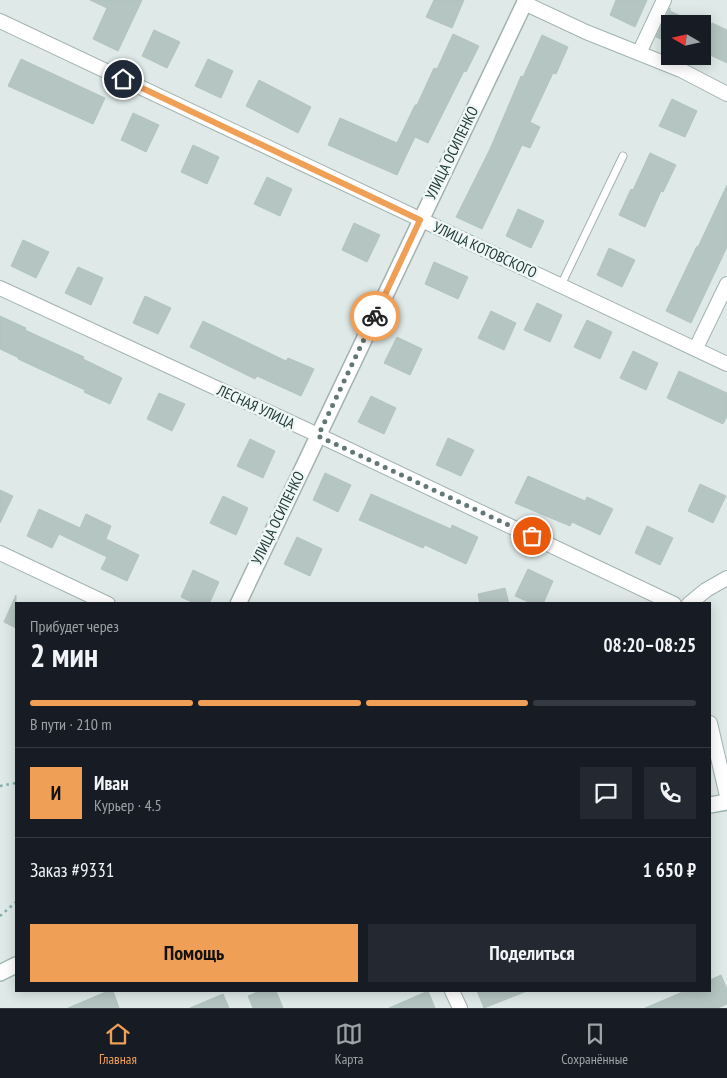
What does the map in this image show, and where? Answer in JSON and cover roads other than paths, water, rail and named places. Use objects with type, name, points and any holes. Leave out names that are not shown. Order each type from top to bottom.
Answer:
[{"type":"street","points":[[639,53],[664,0]]},
{"type":"street","points":[[525,2],[586,32],[681,70],[727,94]]},
{"type":"street","name":"УЛИЦА ОСИПЕНКО","points":[[239,602],[525,2]]},
{"type":"street","name":"УЛИЦА КОТОВСКОГО","points":[[0,21],[727,364]]},
{"type":"street","points":[[696,348],[727,284]]},
{"type":"street","name":"ЛЕСНАЯ УЛИЦА","points":[[0,288],[670,602]]},
{"type":"street","points":[[0,553],[104,602]]},
{"type":"street","points":[[692,602],[706,590],[727,578]]},
{"type":"street","points":[[711,727],[727,796]]},
{"type":"street","points":[[711,806],[727,802]]},
{"type":"street","points":[[0,973],[15,966]]},
{"type":"street","points":[[452,992],[460,1008]]},
{"type":"lane","points":[[561,285],[623,156]]}]
